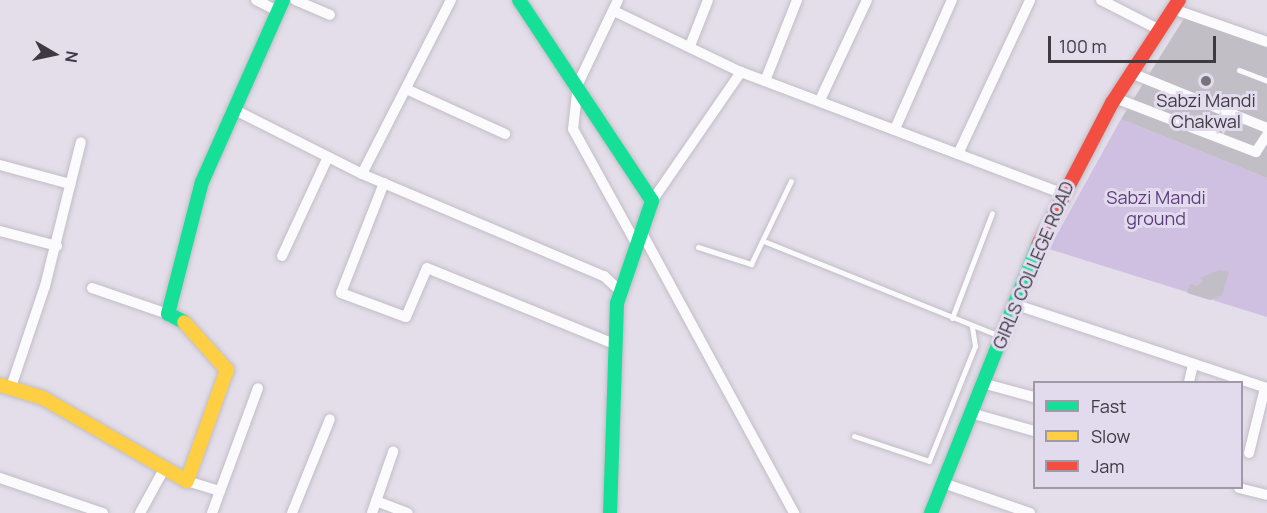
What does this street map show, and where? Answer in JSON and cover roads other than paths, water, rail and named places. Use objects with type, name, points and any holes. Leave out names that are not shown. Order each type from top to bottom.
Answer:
[{"type":"street","points":[[168,315],[202,182],[281,5],[256,0]]},
{"type":"street","points":[[295,0],[330,15]]},
{"type":"street","points":[[362,174],[451,0]]},
{"type":"street","points":[[519,0],[578,84],[652,201]]},
{"type":"street","points":[[690,46],[708,0]]},
{"type":"street","points":[[765,81],[797,0]]},
{"type":"street","points":[[820,100],[867,0]]},
{"type":"street","points":[[895,129],[952,0]]},
{"type":"street","points":[[958,154],[1030,0]]},
{"type":"street","points":[[1101,0],[1160,30]]},
{"type":"street","points":[[1176,4],[1267,42]]},
{"type":"street","name":"GIRLS COLLEGE ROAD","points":[[931,513],[1014,304],[1062,193],[1115,98],[1176,4]]},
{"type":"street","points":[[794,513],[640,239],[573,129],[578,84],[616,5],[741,72],[1062,193]]},
{"type":"street","points":[[610,513],[614,344],[621,292],[652,201],[741,72]]},
{"type":"street","points":[[1131,73],[1267,128]]},
{"type":"street","points":[[406,89],[505,135]]},
{"type":"street","points":[[1115,98],[1256,152],[1267,135]]},
{"type":"street","points":[[233,109],[362,174],[604,276],[621,292]]},
{"type":"street","points":[[81,142],[57,246],[5,386],[43,398],[163,471],[220,491]]},
{"type":"street","points":[[282,256],[328,157]]},
{"type":"street","points":[[0,165],[70,184]]},
{"type":"street","points":[[384,183],[341,293],[406,317],[428,268],[614,344]]},
{"type":"street","points":[[0,231],[57,246]]},
{"type":"street","points":[[92,288],[184,322],[227,370],[187,481]]},
{"type":"street","points":[[1014,304],[1266,388],[1249,453]]},
{"type":"street","points":[[1189,381],[1193,364]]},
{"type":"street","points":[[982,383],[1033,396]]},
{"type":"street","points":[[212,513],[258,388]]},
{"type":"street","points":[[971,413],[1033,430]]},
{"type":"street","points":[[292,513],[330,419]]},
{"type":"street","points":[[372,513],[393,452]]},
{"type":"street","points":[[140,513],[163,471]]},
{"type":"street","points":[[0,478],[103,513]]},
{"type":"street","points":[[943,483],[1030,513]]},
{"type":"street","points":[[1243,489],[1267,495]]},
{"type":"street","points":[[376,501],[408,513]]},
{"type":"lane","points":[[1239,70],[1267,81]]},
{"type":"lane","points":[[698,247],[751,264],[766,242],[791,181]]},
{"type":"lane","points":[[952,318],[992,213]]},
{"type":"lane","points":[[766,242],[1001,337]]},
{"type":"lane","points":[[854,436],[929,461],[975,346],[972,326]]},
{"type":"place","name":"Sabzi Mandi Chakwal","points":[[1206,81]]},
{"type":"park label","name":"Sabzi Mandi ground","points":[[1156,208]]}]
